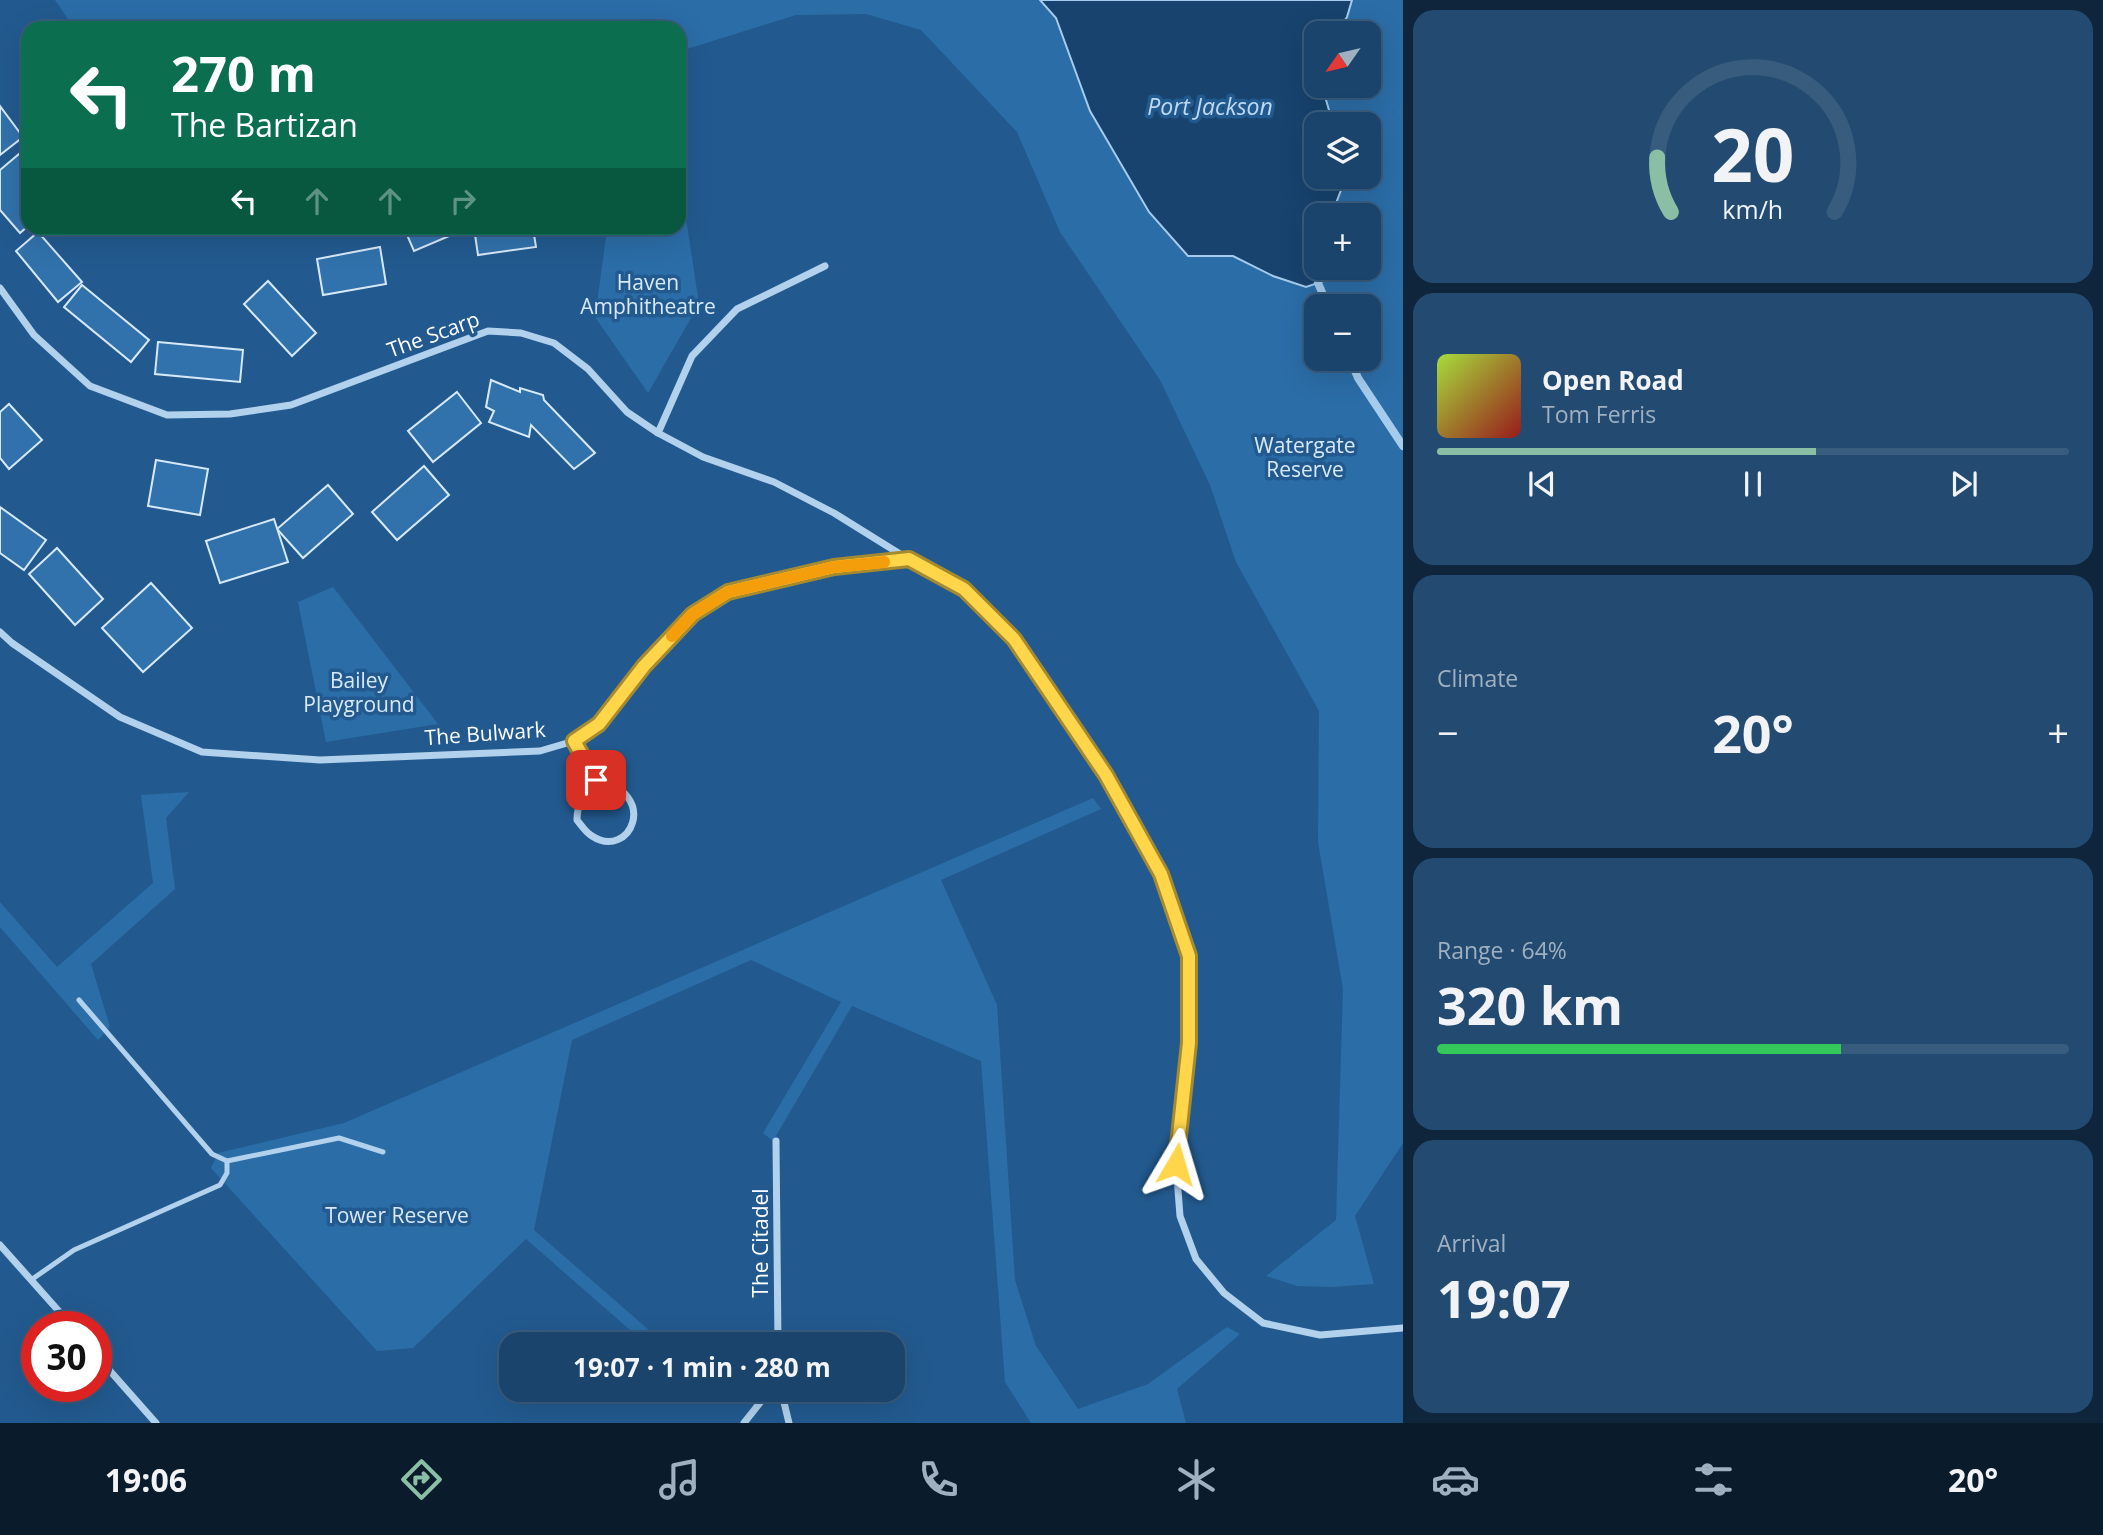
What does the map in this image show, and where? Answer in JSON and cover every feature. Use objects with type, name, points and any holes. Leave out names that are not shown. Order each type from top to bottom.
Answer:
[{"type":"street","points":[[658,433],[692,356],[737,309],[825,266]]},
{"type":"street","name":"The Scarp","points":[[0,288],[34,335],[90,386],[167,415],[230,414],[291,405],[488,331],[521,333],[554,343],[588,369],[627,412],[658,433],[703,457],[774,482],[822,506],[909,559]]},
{"type":"street","points":[[909,559],[964,589],[1014,639],[1106,775],[1161,874],[1189,956],[1189,1043],[1176,1164],[1180,1216],[1196,1259],[1224,1293],[1263,1323],[1320,1335],[1403,1328]]},
{"type":"street","name":"The Bulwark","points":[[0,632],[120,717],[202,752],[320,760],[540,751],[574,741],[599,724],[644,666],[693,614],[728,592],[834,567],[909,559]]},
{"type":"street","points":[[574,741],[596,780],[612,783],[626,795],[632,806],[634,821],[621,839],[605,841],[591,836],[577,820],[577,809],[583,796],[596,780]]},
{"type":"street","name":"The Citadel","points":[[776,1141],[778,1332]]},
{"type":"street","points":[[0,1245],[59,1311]]},
{"type":"street","points":[[112,1373],[156,1423]]},
{"type":"street","points":[[744,1423],[761,1402]]},
{"type":"street","points":[[784,1402],[789,1423]]},
{"type":"lane","points":[[79,1000],[212,1154],[227,1161],[339,1138],[383,1152]]},
{"type":"lane","points":[[31,1280],[74,1250],[220,1185],[227,1173],[227,1161]]},
{"type":"green space","name":"Watergate Reserve","points":[[55,0],[1040,0],[1056,18],[1090,112],[1149,212],[1188,256],[1233,256],[1273,276],[1306,287],[1327,280],[1381,280],[1381,203],[1336,203],[1341,189],[1381,189],[1381,112],[1330,112],[1325,98],[1381,98],[1381,21],[1344,21],[1352,0],[1403,0],[1403,1143],[1355,1216],[1374,1284],[1297,1286],[1266,1276],[1336,1220],[1343,989],[1318,842],[1319,711],[1236,562],[1210,485],[1160,380],[1060,232],[1017,132],[921,30],[866,14],[796,15],[686,50],[686,21],[69,21]]},
{"type":"green space","name":"Haven Amphitheatre","points":[[686,218],[699,304],[648,393],[595,317],[606,237],[686,235]]},
{"type":"green space","name":"Bailey Playground","points":[[333,587],[438,724],[326,742],[298,602]]},
{"type":"green space","points":[[189,792],[166,818],[175,889],[91,964],[110,1027],[98,1040],[0,927],[0,902],[57,967],[153,883],[141,795]]},
{"type":"green space","name":"Tower Reserve","points":[[1093,798],[1101,809],[941,880],[997,1005],[1015,1280],[1036,1346],[1078,1409],[1148,1384],[1227,1327],[1240,1334],[1177,1389],[1186,1423],[1031,1423],[1005,1382],[981,1061],[852,1006],[773,1141],[763,1133],[841,1002],[751,960],[572,1040],[534,1230],[651,1332],[632,1332],[526,1239],[413,1348],[377,1351],[211,1168],[218,1153],[344,1123]]},
{"type":"water","name":"Port Jackson","points":[[1040,0],[1352,0],[1344,21],[1304,21],[1304,98],[1325,98],[1330,112],[1304,112],[1304,189],[1341,189],[1336,203],[1304,203],[1304,280],[1327,280],[1306,287],[1273,276],[1233,256],[1188,256],[1149,212],[1090,111],[1056,18]]},
{"type":"building","points":[[0,106],[21,134],[21,139],[0,155]]},
{"type":"building","points":[[19,154],[21,156],[20,233],[0,210],[0,170]]},
{"type":"building","points":[[35,235],[41,235],[82,282],[58,302],[16,251]]},
{"type":"building","points":[[407,235],[452,235],[414,251]]},
{"type":"building","points":[[475,235],[534,235],[536,247],[478,255]]},
{"type":"building","points":[[380,247],[386,284],[323,295],[317,259]]},
{"type":"building","points":[[268,281],[316,333],[292,356],[244,304]]},
{"type":"building","points":[[82,285],[149,340],[131,362],[64,307]]},
{"type":"building","points":[[158,342],[243,350],[240,382],[155,374]]},
{"type":"building","points":[[491,380],[520,392],[520,388],[543,395],[544,400],[595,453],[574,469],[531,425],[529,437],[489,422],[494,411],[486,407]]},
{"type":"building","points":[[457,392],[481,423],[433,462],[408,431]]},
{"type":"building","points":[[9,404],[42,440],[9,469],[0,458],[0,412]]},
{"type":"building","points":[[156,460],[208,469],[200,515],[148,506]]},
{"type":"building","points":[[424,466],[449,495],[397,540],[372,512]]},
{"type":"building","points":[[328,485],[353,514],[303,558],[277,529]]},
{"type":"building","points":[[0,507],[46,540],[24,570],[0,553]]},
{"type":"building","points":[[274,519],[288,562],[220,583],[206,541]]},
{"type":"building","points":[[57,548],[103,599],[75,625],[29,574]]},
{"type":"building","points":[[151,583],[192,628],[143,672],[102,628]]},
{"type":"waterway","points":[[1318,283],[1323,294]]},
{"type":"waterway","points":[[1355,371],[1403,446]]},
{"type":"slow traffic","points":[[672,636],[693,614],[728,592],[834,567],[884,562]]},
{"type":"route","points":[[596,780],[574,741],[599,724],[644,666],[693,614],[728,592],[834,567],[909,559],[964,589],[1014,639],[1106,775],[1161,874],[1189,956],[1189,1043],[1176,1164]]}]
